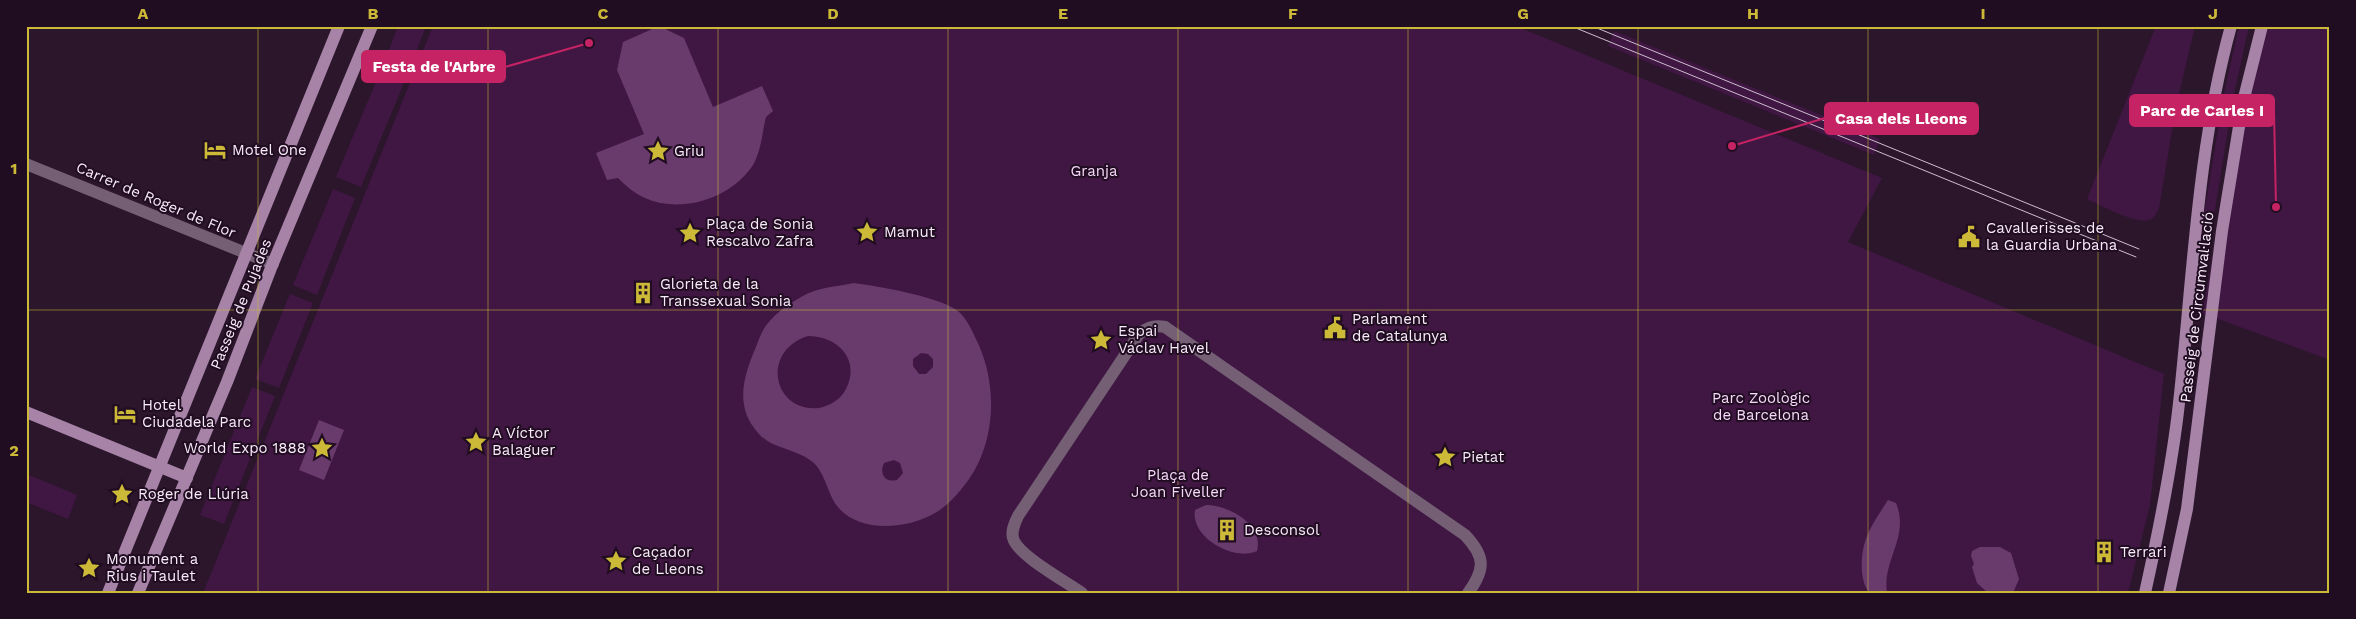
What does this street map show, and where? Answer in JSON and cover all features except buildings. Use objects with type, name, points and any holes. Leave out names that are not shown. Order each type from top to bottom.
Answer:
[{"type":"street","name":"Passeig de Pujades","points":[[108,593],[339,26]]},
{"type":"street","name":"Passeig de Pujades","points":[[138,593],[372,26]]},
{"type":"street","name":"Passeig de Circumval·lació","points":[[2145,593],[2169,477],[2190,296],[2194,228],[2217,90],[2232,26]]},
{"type":"street","name":"Passeig de Circumval·lació","points":[[2169,593],[2187,509],[2222,231],[2243,102],[2262,26]]},
{"type":"street","name":"Carrer de Roger de Flor","points":[[26,164],[246,255],[273,264]]},
{"type":"street","points":[[1082,593],[1019,549],[1012,535],[1014,526],[1018,516],[1139,334],[1146,328],[1157,326],[1165,328],[1466,536],[1474,544],[1480,556],[1482,569],[1468,593]]},
{"type":"street","points":[[26,412],[187,478]]},
{"type":"green space","points":[[398,26],[426,26],[413,60],[389,50]]},
{"type":"green space","points":[[433,26],[1516,26],[1882,178],[1848,242],[2164,374],[2150,505],[2128,593],[203,593]]},
{"type":"green space","points":[[2156,26],[2195,26],[2176,107],[2159,208],[2153,218],[2143,221],[2118,214],[2087,199]]},
{"type":"green space","points":[[2239,26],[2249,26],[2233,99],[2213,222],[2203,221],[2223,98]]},
{"type":"green space","points":[[2262,26],[2330,26],[2330,360],[2202,313],[2243,102]]},
{"type":"green space","points":[[1614,31],[1880,139],[1874,155],[1608,46]]},
{"type":"green space","points":[[386,58],[410,68],[361,187],[336,177]]},
{"type":"green space","points":[[333,189],[355,198],[317,295],[293,285]]},
{"type":"green space","points":[[290,294],[313,303],[279,388],[255,379]]},
{"type":"green space","points":[[252,387],[275,396],[224,524],[200,515]]},
{"type":"green space","points":[[29,475],[77,495],[68,519],[26,502],[26,482]]},
{"type":"shaded area","points":[[659,26],[684,38],[713,107],[762,86],[773,111],[766,117],[759,150],[751,168],[730,188],[703,201],[674,204],[659,203],[645,198],[627,187],[618,178],[607,180],[596,153],[644,134],[617,70],[623,42]]},
{"type":"shaded area","points":[[854,283],[924,297],[938,301],[958,311],[966,320],[983,355],[988,374],[991,414],[983,453],[974,471],[947,505],[935,513],[911,523],[884,526],[871,525],[846,515],[837,506],[815,464],[804,456],[764,439],[751,424],[746,413],[743,392],[747,369],[768,323],[783,308],[807,294],[820,289]],"holes":[[[808,336],[819,337],[837,345],[844,351],[848,359],[850,378],[844,393],[838,399],[827,406],[819,408],[803,407],[791,401],[783,391],[778,380],[778,367],[783,354],[793,344]],[[921,353],[928,354],[933,359],[933,367],[926,374],[919,374],[913,366],[913,359]],[[894,460],[900,463],[903,473],[897,480],[886,479],[882,471],[884,463]]]},
{"type":"shaded area","points":[[319,420],[344,430],[324,480],[299,470]]},
{"type":"shaded area","points":[[1888,500],[1896,503],[1900,527],[1898,538],[1888,570],[1887,593],[1870,593],[1865,586],[1862,572],[1863,551],[1868,533]]},
{"type":"shaded area","points":[[1206,505],[1234,512],[1250,525],[1258,541],[1257,551],[1247,554],[1236,553],[1215,545],[1206,538],[1195,520],[1195,510]]},
{"type":"shaded area","points":[[1980,547],[2000,547],[2011,553],[2019,579],[2013,593],[1988,593],[1977,583],[1971,556],[1972,551]]},
{"type":"tram line","points":[[1571,26],[2136,257]]},
{"type":"tram line","points":[[1592,26],[2139,249]]},
{"type":"place","name":"Festa de l'Arbre","points":[[589,43]]},
{"type":"place","name":"Casa dels Lleons","points":[[1732,146]]},
{"type":"place","name":"Motel One","points":[[215,150]]},
{"type":"place","name":"Griu","points":[[658,151]]},
{"type":"place","name":"Parc de Carles I","points":[[2276,207]]},
{"type":"place","name":"Mamut","points":[[867,232]]},
{"type":"place","name":"Plaça de Sonia Rescalvo Zafra","points":[[690,233]]},
{"type":"place","name":"Cavallerisses de la Guardia Urbana","points":[[1969,237]]},
{"type":"place","name":"Glorieta de la Transsexual Sonia","points":[[643,293]]},
{"type":"place","name":"Parlament de Catalunya","points":[[1335,328]]},
{"type":"place","name":"Espai Václav Havel","points":[[1101,340]]},
{"type":"place","name":"Hotel Ciudadela Parc","points":[[125,414]]},
{"type":"place","name":"A Víctor Balaguer","points":[[476,442]]},
{"type":"place","name":"World Expo 1888","points":[[322,448]]},
{"type":"place","name":"Pietat","points":[[1445,457]]},
{"type":"place","name":"Roger de Llúria","points":[[122,494]]},
{"type":"place","name":"Desconsol","points":[[1227,530]]},
{"type":"place","name":"Terrari","points":[[2104,552]]},
{"type":"place","name":"Caçador de Lleons","points":[[616,561]]},
{"type":"place","name":"Monument a Rius i Taulet","points":[[89,568]]},
{"type":"park label","name":"Granja","points":[[1094,171]]},
{"type":"park label","name":"Parc Zoològic de Barcelona","points":[[1761,406]]},
{"type":"park label","name":"Plaça de Joan Fiveller","points":[[1178,484]]}]
